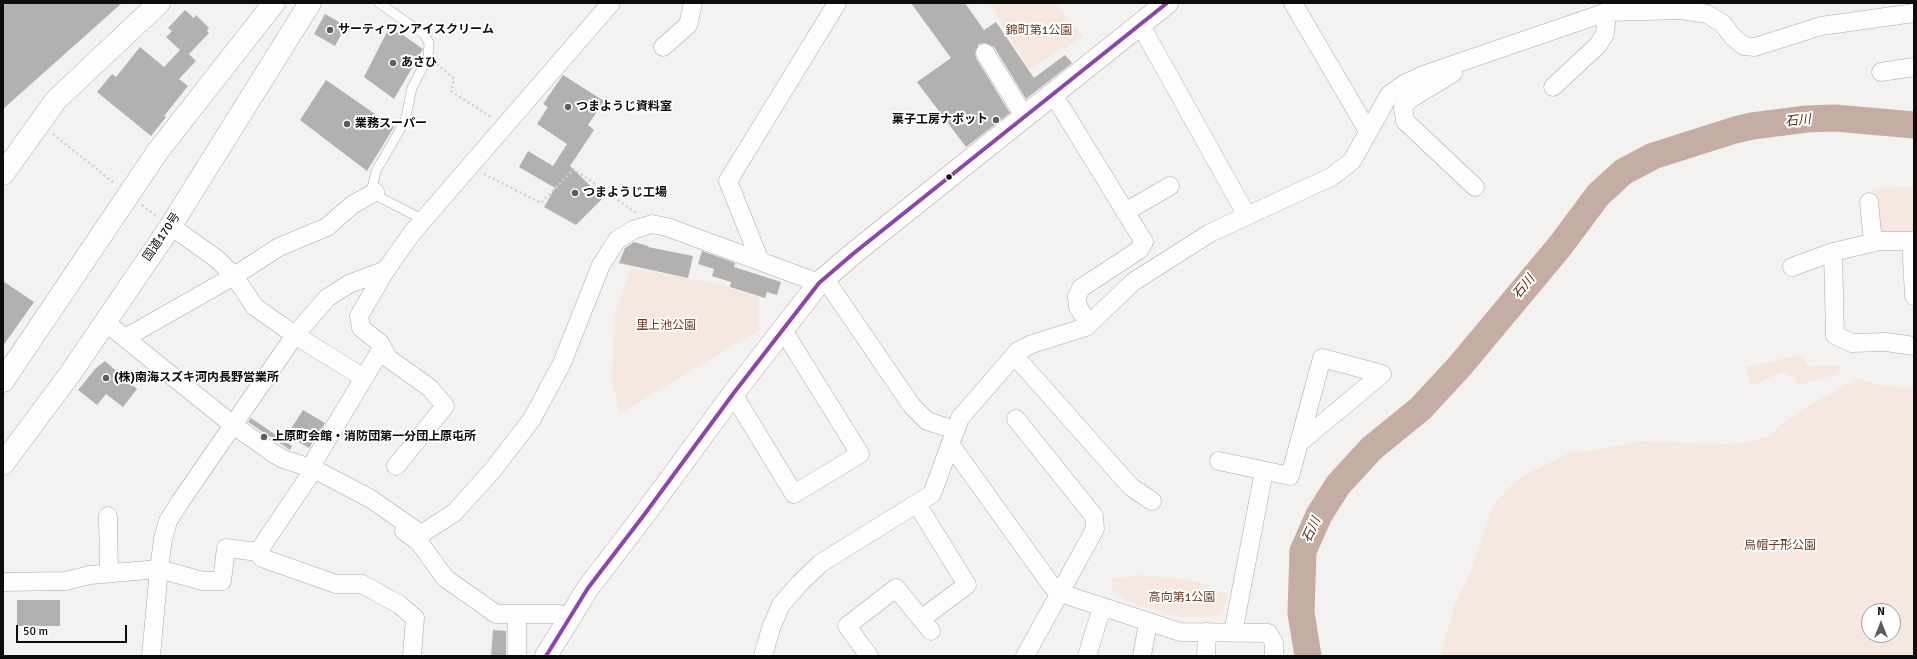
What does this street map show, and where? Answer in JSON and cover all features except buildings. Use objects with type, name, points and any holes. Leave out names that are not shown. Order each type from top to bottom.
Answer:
[{"type":"main road","points":[[3,174],[38,122],[56,100],[159,3]]},
{"type":"main road","points":[[3,381],[158,151],[274,3]]},
{"type":"main road","name":"国道170号","points":[[3,464],[70,374],[105,322],[175,229],[310,3]]},
{"type":"main road","points":[[546,656],[588,588],[733,394],[822,281],[854,253],[1167,3]]},
{"type":"street","points":[[396,466],[445,406],[430,388],[388,358],[380,343],[361,328],[359,316],[386,270],[412,232],[611,3]]},
{"type":"street","points":[[662,47],[688,25],[693,3]]},
{"type":"street","points":[[760,261],[728,181],[837,3]]},
{"type":"street","points":[[1292,3],[1368,131]]},
{"type":"street","points":[[1553,87],[1598,45],[1605,34],[1610,8]]},
{"type":"street","points":[[763,656],[771,628],[781,605],[800,583],[821,563],[932,494],[960,418],[1014,355],[1032,344],[1086,328],[1133,282],[1210,233],[1331,177],[1352,161],[1389,95],[1404,84],[1462,61],[1610,8],[1682,10],[1707,14],[1723,24],[1733,37],[1744,46],[1755,47],[1821,26],[1914,13]]},
{"type":"street","points":[[1140,24],[1247,216]]},
{"type":"street","points":[[985,54],[1025,117]]},
{"type":"street","points":[[1462,61],[1452,74],[1410,99],[1403,107],[1405,121],[1475,187]]},
{"type":"street","points":[[1881,72],[1914,67]]},
{"type":"street","points":[[1053,94],[1144,242],[1140,250],[1081,288],[1077,297],[1078,307],[1089,324]]},
{"type":"street","points":[[1125,212],[1170,186]]},
{"type":"street","points":[[125,338],[234,276],[279,247],[327,227],[352,205],[375,192]]},
{"type":"street","points":[[1869,202],[1874,242]]},
{"type":"street","points":[[105,322],[232,425],[283,459],[312,468],[371,499],[421,534],[454,514],[492,471],[532,419],[562,363],[602,265],[617,240],[633,230],[652,224],[667,227],[760,261],[822,281],[912,406],[927,421],[953,437],[1052,586],[1060,593],[1180,632],[1268,633],[1274,642],[1274,656]]},
{"type":"street","points":[[175,229],[217,259],[234,276],[255,307],[295,335],[364,378]]},
{"type":"street","points":[[1792,267],[1833,252],[1874,242],[1912,241],[1914,296]]},
{"type":"street","points":[[1833,252],[1835,335],[1852,343],[1886,342],[1914,346]]},
{"type":"street","points":[[151,656],[159,569],[163,539],[168,521],[232,425],[295,335],[327,298],[349,284],[386,270]]},
{"type":"street","points":[[733,394],[794,494],[860,454],[783,330]]},
{"type":"street","points":[[258,552],[312,468],[382,348]]},
{"type":"street","points":[[1014,355],[1131,487],[1152,501]]},
{"type":"street","points":[[1219,461],[1290,476],[1322,358],[1382,374],[1299,443]]},
{"type":"street","points":[[1016,419],[1094,516],[1095,529],[1025,656]]},
{"type":"street","points":[[1233,633],[1264,471]]},
{"type":"street","points":[[371,499],[390,521],[419,542],[445,578],[496,614],[559,614],[570,616]]},
{"type":"street","points":[[869,656],[847,626],[896,588],[926,625],[967,585],[917,504]]},
{"type":"street","points":[[108,516],[109,573]]},
{"type":"street","points":[[3,582],[64,582],[90,575],[159,569],[203,581],[222,581],[226,548],[258,552],[262,558],[336,584],[362,584],[400,605],[415,618],[412,656]]},
{"type":"street","points":[[1087,656],[1102,607]]},
{"type":"street","points":[[517,614],[517,656]]},
{"type":"street","points":[[1142,656],[1148,622]]},
{"type":"street","points":[[1206,656],[1207,632]]},
{"type":"lane","points":[[378,3],[424,34],[429,43],[428,58],[412,88],[405,121],[376,172],[372,188],[377,196],[424,220]]},
{"type":"path","points":[[428,58],[454,79],[451,91],[505,126]]},
{"type":"path","points":[[38,122],[128,194],[175,229]]},
{"type":"path","points":[[470,166],[542,203],[574,169],[652,224]]},
{"type":"green space","name":"錦町第1公園","points":[[990,3],[1055,3],[1083,36],[1029,70]]},
{"type":"green space","points":[[1914,186],[1914,235],[1884,233],[1878,228],[1873,189]]},
{"type":"green space","name":"里上池公園","points":[[631,268],[714,283],[758,297],[759,330],[619,414],[612,379],[615,312]]},
{"type":"green space","points":[[1803,354],[1806,366],[1842,365],[1838,374],[1799,385],[1793,377],[1783,372],[1751,386],[1746,367]]},
{"type":"green space","name":"烏帽子形公園","points":[[1858,378],[1877,384],[1914,389],[1914,656],[1440,656],[1455,604],[1472,569],[1493,507],[1505,491],[1522,476],[1569,453],[1641,441],[1723,444],[1741,443],[1766,437],[1801,410]]},
{"type":"green space","name":"高向第1公園","points":[[1139,575],[1186,579],[1206,584],[1211,590],[1228,593],[1223,612],[1215,616],[1182,618],[1140,606],[1111,592],[1113,578]]},
{"type":"waterway","name":"石川","points":[[1308,656],[1301,613],[1303,551],[1319,515],[1338,485],[1372,448],[1420,409],[1459,367],[1560,246],[1598,195],[1623,172],[1653,156],[1752,126],[1807,119],[1835,118],[1914,125]]},
{"type":"transit line","points":[[546,656],[588,588],[733,394],[819,283],[854,253],[1167,3]]},
{"type":"place","name":"サーティワンアイスクリーム","points":[[330,30]]},
{"type":"place","name":"あさひ","points":[[393,63]]},
{"type":"place","name":"つまようじ資料室","points":[[568,107]]},
{"type":"place","name":"菓子工房ナボット","points":[[996,120]]},
{"type":"place","name":"業務スーパー","points":[[347,124]]},
{"type":"place","name":"つまようじ工場","points":[[575,193]]},
{"type":"place","name":"(株)南海スズキ河内長野営業所","points":[[106,378]]},
{"type":"place","name":"上原町会館・消防団第一分団上原屯所","points":[[264,437]]}]
